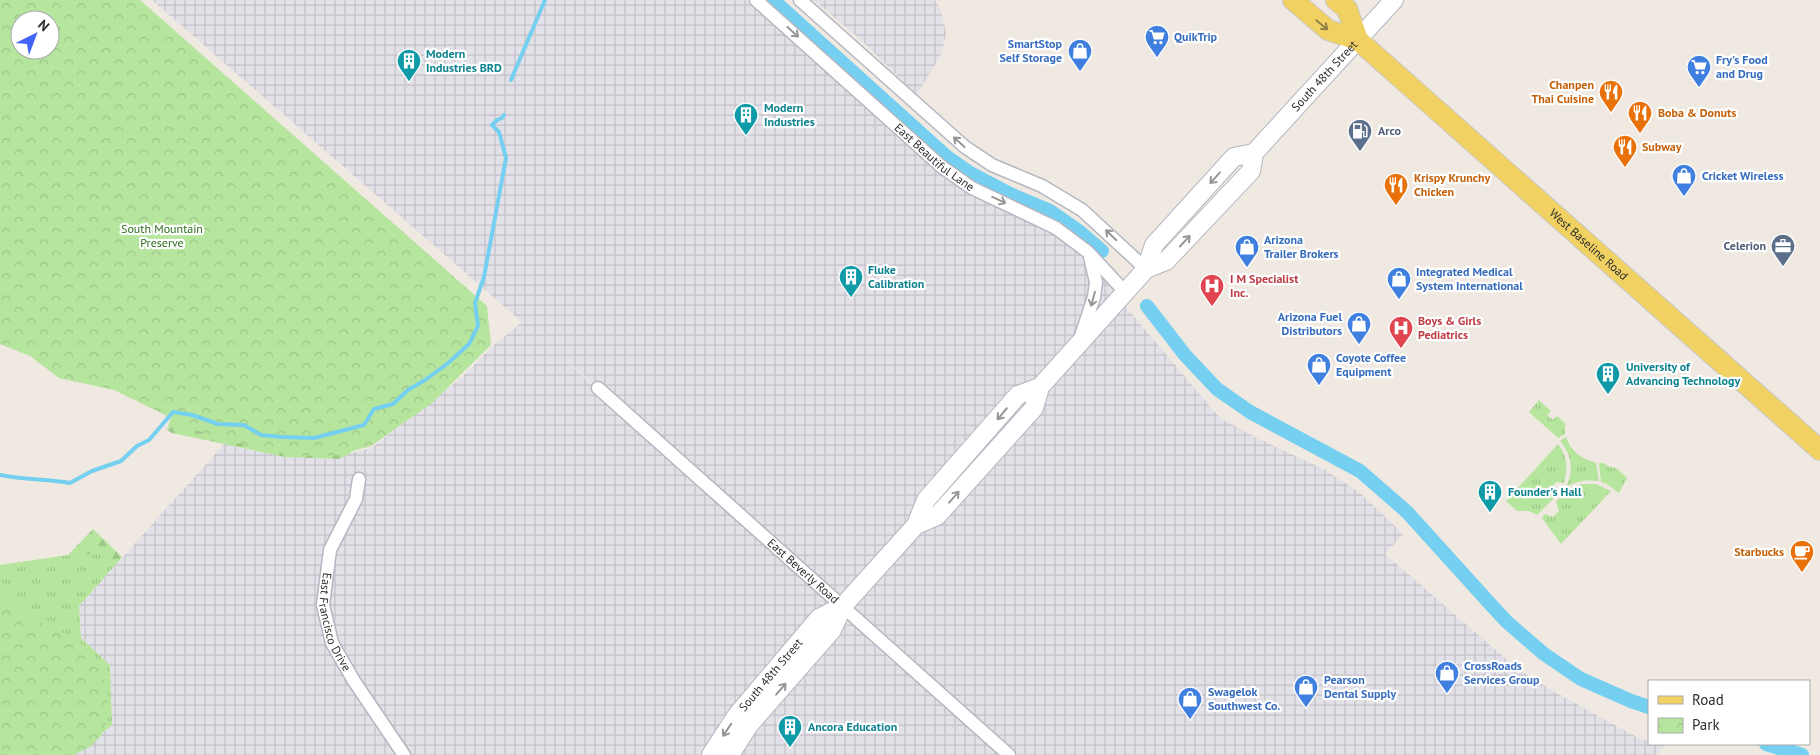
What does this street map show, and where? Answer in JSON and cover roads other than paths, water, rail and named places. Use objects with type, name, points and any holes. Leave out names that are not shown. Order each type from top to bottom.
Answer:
[{"type":"main road","points":[[1293,0],[1328,30],[1358,40]]},
{"type":"main road","points":[[1336,0],[1347,9],[1358,40]]},
{"type":"main road","name":"South 48th Street","points":[[730,755],[749,725],[832,630],[843,606],[916,525],[926,500],[1018,395],[1040,387],[1146,269],[1154,245],[1234,157],[1254,153],[1394,0]]},
{"type":"main road","name":"West Baseline Road","points":[[1358,40],[1820,450]]},
{"type":"main road","name":"South 48th Street","points":[[711,755],[737,715],[819,618],[843,606]]},
{"type":"street","name":"East Beautiful Lane","points":[[756,0],[942,167],[972,188],[1056,228],[1088,252],[1126,292]]},
{"type":"street","name":"East Beautiful Lane","points":[[800,0],[965,147],[992,165],[1042,186],[1082,210],[1146,269]]},
{"type":"street","points":[[1078,344],[1094,297],[1096,282],[1088,252]]},
{"type":"street","name":"East Beverly Road","points":[[598,388],[1009,755]]},
{"type":"street","name":"East Francisco Drive","points":[[359,479],[356,499],[330,550],[322,605],[332,643],[354,681],[404,755]]},
{"type":"waterway","points":[[511,80],[545,0]]},
{"type":"waterway","points":[[773,0],[947,157],[970,173],[1010,194],[1050,211],[1080,232],[1102,251]]},
{"type":"waterway","points":[[0,475],[70,483],[92,471],[121,461],[137,446],[149,440],[173,412],[192,415],[218,424],[244,425],[261,435],[282,437],[314,438],[364,425],[374,409],[393,404],[408,390],[447,364],[469,344],[478,326],[475,303],[484,277],[506,158],[499,132],[492,125],[504,115]]},
{"type":"waterway","points":[[1147,306],[1185,355],[1217,389],[1250,412],[1360,471],[1407,512],[1507,622],[1544,654],[1581,679],[1648,707]]},
{"type":"waterway","points":[[1769,745],[1802,755]]},
{"type":"place","name":"QuikTrip","points":[[1157,58]]},
{"type":"place","name":"SmartStop Self Storage","points":[[1080,72]]},
{"type":"place","name":"Modern Industries BRD","points":[[409,82]]},
{"type":"place","name":"Fry's Food and Drug","points":[[1699,88]]},
{"type":"place","name":"Chanpen Thai Cuisine","points":[[1611,113]]},
{"type":"place","name":"Boba & Donuts","points":[[1640,134]]},
{"type":"place","name":"Modern Industries","points":[[746,136]]},
{"type":"place","name":"Arco","points":[[1360,152]]},
{"type":"place","name":"Subway","points":[[1625,168]]},
{"type":"place","name":"Cricket Wireless","points":[[1684,197]]},
{"type":"place","name":"Krispy Krunchy Chicken","points":[[1396,206]]},
{"type":"place","name":"Celerion","points":[[1783,267]]},
{"type":"place","name":"Arizona Trailer Brokers","points":[[1247,268]]},
{"type":"place","name":"Fluke Calibration","points":[[851,298]]},
{"type":"place","name":"Integrated Medical System International","points":[[1399,300]]},
{"type":"place","name":"I M Specialist Inc.","points":[[1212,307]]},
{"type":"place","name":"Arizona Fuel Distributors","points":[[1359,345]]},
{"type":"place","name":"Boys & Girls Pediatrics","points":[[1401,349]]},
{"type":"place","name":"Coyote Coffee Equipment","points":[[1319,386]]},
{"type":"place","name":"University of Advancing Technology","points":[[1608,395]]},
{"type":"place","name":"Founder's Hall","points":[[1490,513]]},
{"type":"place","name":"Starbucks","points":[[1802,573]]},
{"type":"place","name":"CrossRoads Services Group","points":[[1447,694]]},
{"type":"place","name":"Pearson Dental Supply","points":[[1306,708]]},
{"type":"place","name":"Swagelok Southwest Co.","points":[[1190,720]]},
{"type":"place","name":"Ancora Education","points":[[790,748]]},
{"type":"park label","name":"South Mountain Preserve","points":[[162,236]]}]
